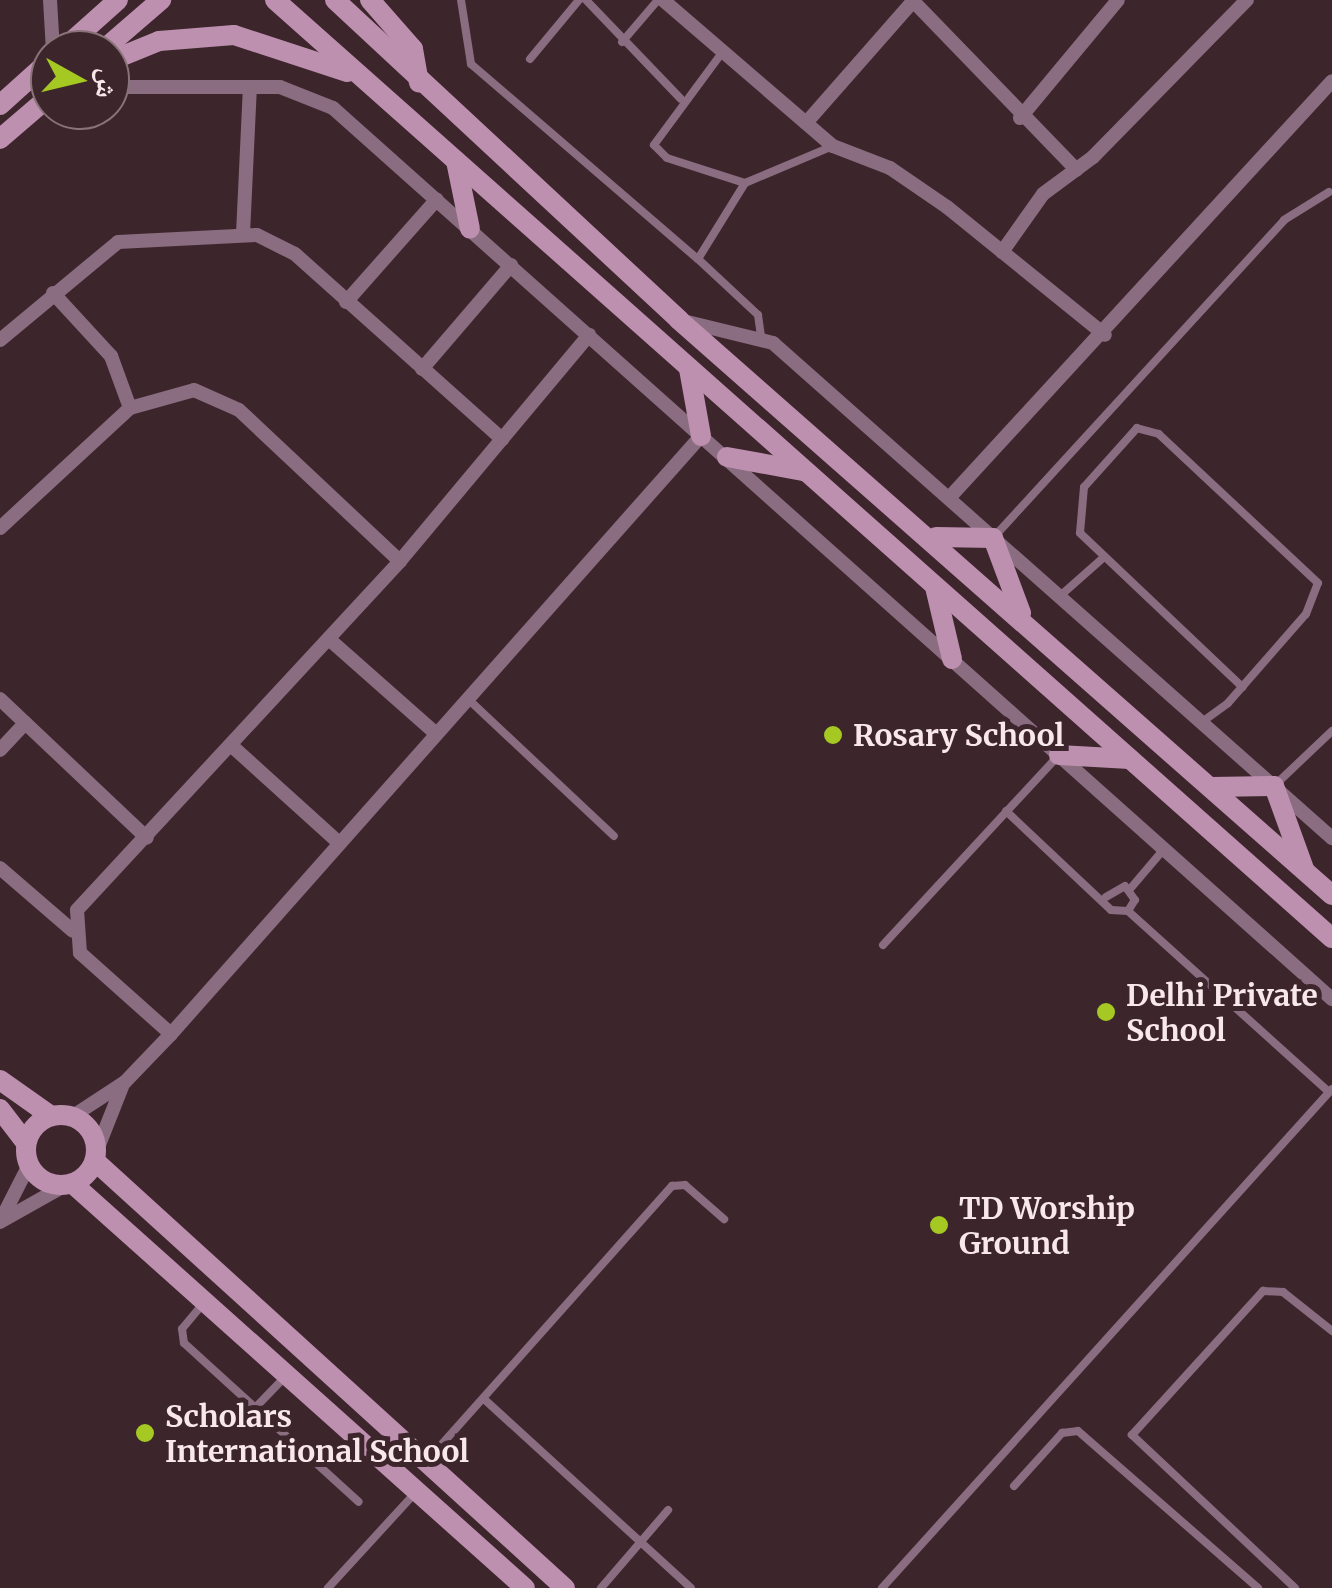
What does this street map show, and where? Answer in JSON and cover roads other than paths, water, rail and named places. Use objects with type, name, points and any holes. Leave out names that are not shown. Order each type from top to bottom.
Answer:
[{"type":"main road","points":[[80,30],[97,10],[118,0]]},
{"type":"main road","points":[[126,30],[161,0]]},
{"type":"main road","points":[[275,0],[1332,938]]},
{"type":"main road","points":[[335,0],[679,320],[936,537],[1332,895]]},
{"type":"main road","points":[[370,0],[412,50],[420,82]]},
{"type":"main road","points":[[130,52],[159,41],[234,35],[361,78]]},
{"type":"main road","points":[[0,105],[30,78]]},
{"type":"main road","points":[[0,139],[30,114]]},
{"type":"main road","points":[[456,160],[470,229]]},
{"type":"main road","points":[[689,368],[702,436]]},
{"type":"main road","points":[[727,458],[810,474]]},
{"type":"main road","points":[[936,537],[993,538],[1022,617]]},
{"type":"main road","points":[[934,585],[952,659]]},
{"type":"main road","points":[[1059,755],[1130,759]]},
{"type":"main road","points":[[1211,787],[1274,786],[1304,871]]},
{"type":"main road","points":[[0,1080],[62,1116],[96,1155],[566,1588]]},
{"type":"main road","points":[[0,1109],[26,1144],[29,1165],[68,1185],[204,1301],[524,1588]]},
{"type":"main road","points":[[26,1144],[62,1116]]},
{"type":"main road","points":[[68,1185],[96,1155]]},
{"type":"street","points":[[50,0],[51,30]]},
{"type":"street","points":[[661,0],[833,146],[890,168],[1105,335]]},
{"type":"street","points":[[806,122],[914,0],[1020,118],[1077,170]]},
{"type":"street","points":[[1020,118],[1118,0]]},
{"type":"street","points":[[1002,252],[1042,194],[1077,170],[1247,0]]},
{"type":"street","points":[[949,498],[1105,335],[1332,81]]},
{"type":"street","points":[[130,88],[250,87],[321,99],[1332,999]]},
{"type":"street","points":[[242,234],[250,87]]},
{"type":"street","points":[[346,302],[437,199]]},
{"type":"street","points":[[0,340],[53,293],[135,236],[242,234],[284,245],[502,439]]},
{"type":"street","points":[[422,368],[511,266]]},
{"type":"street","points":[[53,293],[111,356],[130,408]]},
{"type":"street","points":[[679,320],[761,336],[1332,838]]},
{"type":"street","points":[[72,931],[86,900],[330,640],[589,335]]},
{"type":"street","points":[[0,528],[130,408],[177,390],[226,400],[400,561]]},
{"type":"street","points":[[62,1116],[125,1082],[171,1034],[465,696],[702,436]]},
{"type":"street","points":[[330,640],[434,732]]},
{"type":"street","points":[[0,699],[147,838]]},
{"type":"street","points":[[0,750],[25,723]]},
{"type":"street","points":[[233,747],[338,842]]},
{"type":"street","points":[[0,868],[72,931],[80,952],[171,1034]]},
{"type":"street","points":[[96,1155],[125,1082]]},
{"type":"street","points":[[0,1221],[29,1165]]},
{"type":"street","points":[[0,1221],[68,1185]]},
{"type":"lane","points":[[461,0],[471,64],[698,258],[758,315],[761,336]]},
{"type":"lane","points":[[530,59],[583,0],[681,99]]},
{"type":"lane","points":[[622,42],[661,0]]},
{"type":"lane","points":[[724,50],[681,99],[654,145],[667,158],[745,183]]},
{"type":"lane","points":[[698,258],[745,183],[833,146]]},
{"type":"lane","points":[[993,538],[1284,220],[1330,192]]},
{"type":"lane","points":[[1202,722],[1242,687],[1314,604],[1316,576],[1154,430],[1132,430],[1079,496],[1080,534],[1242,687]]},
{"type":"lane","points":[[1060,596],[1104,558]]},
{"type":"lane","points":[[465,696],[614,836]]},
{"type":"lane","points":[[1274,786],[1332,731]]},
{"type":"lane","points":[[883,944],[1059,755]]},
{"type":"lane","points":[[882,1588],[1330,1091],[1128,911],[1111,910],[1106,897],[1006,811]]},
{"type":"lane","points":[[1128,911],[1130,888],[1164,849]]},
{"type":"lane","points":[[1106,897],[1119,885],[1130,888]]},
{"type":"lane","points":[[425,1462],[672,1186],[686,1184],[724,1219]]},
{"type":"lane","points":[[1295,1588],[1132,1435],[1263,1292],[1283,1292],[1332,1331]]},
{"type":"lane","points":[[204,1301],[182,1339],[359,1502]]},
{"type":"lane","points":[[255,1408],[288,1375]]},
{"type":"lane","points":[[484,1399],[691,1588]]},
{"type":"lane","points":[[1014,1486],[1058,1436],[1078,1432],[1258,1588]]},
{"type":"lane","points":[[328,1588],[417,1491]]},
{"type":"lane","points":[[602,1588],[668,1510]]},
{"type":"place","name":"Rosary School","points":[[833,735]]},
{"type":"place","name":"Delhi Private School","points":[[1106,1012]]},
{"type":"place","name":"TD Worship Ground","points":[[939,1225]]},
{"type":"place","name":"Scholars International School","points":[[145,1433]]}]
